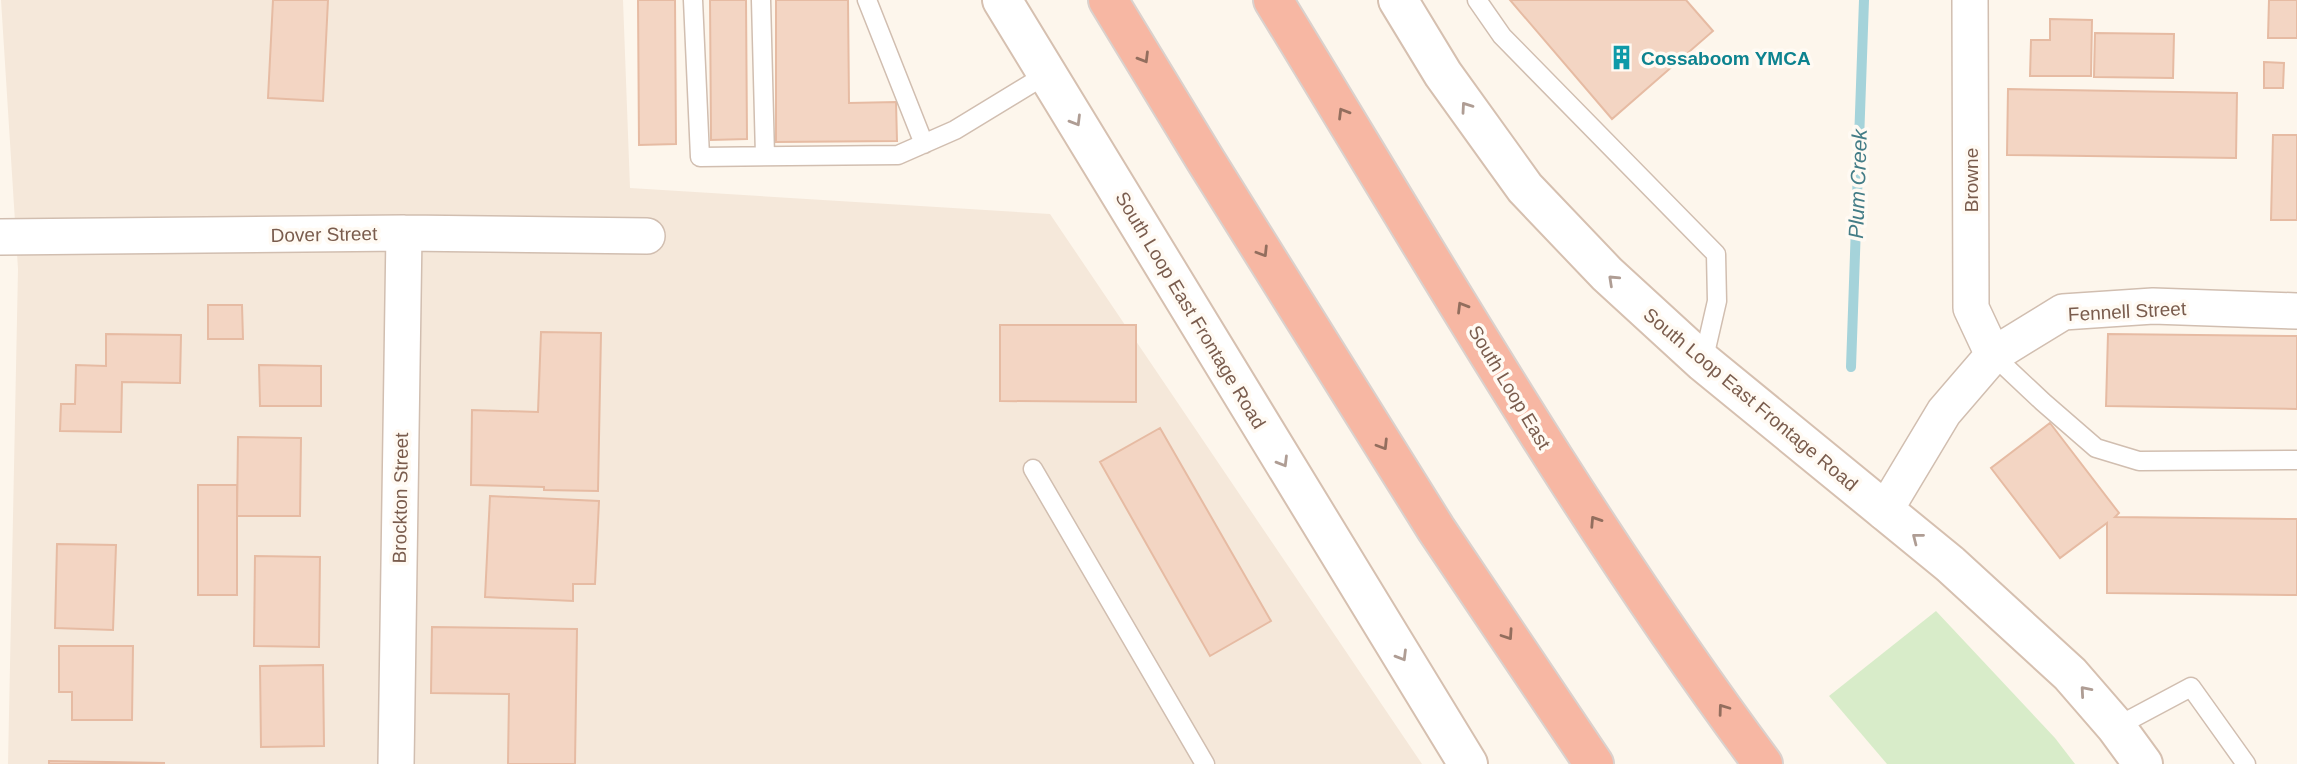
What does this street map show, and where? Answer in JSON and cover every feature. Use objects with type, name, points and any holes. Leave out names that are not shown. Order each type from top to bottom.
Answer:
[{"type":"highway","points":[[1108,0],[1436,529],[1594,764]]},
{"type":"highway","name":"South Loop East","points":[[1273,0],[1554,459],[1638,587],[1763,764]]},
{"type":"main road","name":"South Loop East Frontage Road","points":[[1002,0],[1464,763]]},
{"type":"main road","name":"South Loop East Frontage Road","points":[[1398,0],[1443,74],[1525,188],[1607,274],[1703,362],[1950,564],[2070,674],[2116,727],[2143,764]]},
{"type":"street","name":"Browne","points":[[1970,0],[1971,308],[1993,355]]},
{"type":"street","name":"Dover Street","points":[[0,237],[404,233],[647,236]]},
{"type":"street","name":"Brockton Street","points":[[396,764],[404,233]]},
{"type":"street","name":"Fennell Street","points":[[1884,512],[1944,412],[1993,355],[2063,312],[2152,306],[2297,311]]},
{"type":"lane","points":[[694,0],[700,157],[898,155],[955,130],[1047,74]]},
{"type":"lane","points":[[761,0],[765,156]]},
{"type":"lane","points":[[867,0],[924,144]]},
{"type":"lane","points":[[1476,0],[1502,36],[1716,254],[1717,301],[1703,362]]},
{"type":"lane","points":[[1993,355],[2096,448],[2139,461],[2297,460]]},
{"type":"lane","points":[[1032,469],[1205,764]]},
{"type":"lane","points":[[2116,727],[2191,687],[2246,764]]},
{"type":"shaded area","points":[[1,0],[623,0],[630,188],[1050,214],[1422,764],[8,764],[18,269]]},
{"type":"green space","points":[[1936,611],[2055,738],[2075,764],[1887,764],[1829,696]]},
{"type":"building","points":[[273,0],[328,0],[323,101],[268,98]]},
{"type":"building","points":[[638,0],[675,0],[676,144],[639,145]]},
{"type":"building","points":[[710,0],[746,0],[747,139],[711,140]]},
{"type":"building","points":[[776,0],[848,0],[849,103],[896,102],[897,141],[776,142]]},
{"type":"building","name":"Cossaboom YMCA","points":[[1510,0],[1686,0],[1713,31],[1612,119]]},
{"type":"building","points":[[2269,0],[2297,0],[2297,38],[2268,38]]},
{"type":"building","points":[[2050,19],[2092,20],[2091,76],[2030,76],[2031,40],[2050,40]]},
{"type":"building","points":[[2095,33],[2174,34],[2173,78],[2094,77]]},
{"type":"building","points":[[2264,62],[2284,63],[2283,88],[2264,88]]},
{"type":"building","points":[[2008,89],[2237,93],[2236,158],[2007,155]]},
{"type":"building","points":[[2273,135],[2297,135],[2297,220],[2271,220]]},
{"type":"building","points":[[208,305],[242,305],[243,339],[208,339]]},
{"type":"building","points":[[1000,325],[1136,325],[1136,402],[1000,401]]},
{"type":"building","points":[[541,332],[601,333],[598,491],[471,485],[472,410],[538,412]]},
{"type":"building","points":[[106,334],[181,335],[180,383],[122,382],[121,432],[60,431],[61,404],[75,404],[76,365],[106,366]]},
{"type":"building","points":[[2108,334],[2297,336],[2297,409],[2106,406]]},
{"type":"building","points":[[259,365],[321,366],[321,406],[260,406]]},
{"type":"building","points":[[2050,423],[2119,513],[2115,517],[2297,519],[2297,595],[2107,593],[2107,523],[2060,558],[1991,468]]},
{"type":"building","points":[[1160,428],[1271,621],[1210,656],[1100,462]]},
{"type":"building","points":[[238,437],[301,438],[300,516],[237,516]]},
{"type":"building","points":[[198,485],[237,485],[237,595],[198,595]]},
{"type":"building","points":[[490,496],[599,501],[595,584],[573,584],[573,601],[485,597]]},
{"type":"building","points":[[57,544],[116,545],[113,630],[55,628]]},
{"type":"building","points":[[255,556],[320,557],[319,647],[254,646]]},
{"type":"building","points":[[432,627],[577,629],[575,764],[508,764],[509,694],[431,693]]},
{"type":"building","points":[[59,646],[133,646],[132,720],[72,720],[72,692],[59,692]]},
{"type":"building","points":[[323,665],[324,746],[261,747],[260,666]]},
{"type":"building","points":[[49,761],[165,763],[49,764]]},
{"type":"waterway","name":"Plum Creek","points":[[1851,367],[1864,0]]},
{"type":"place","name":"Cossaboom YMCA","points":[[1621,58]]}]
